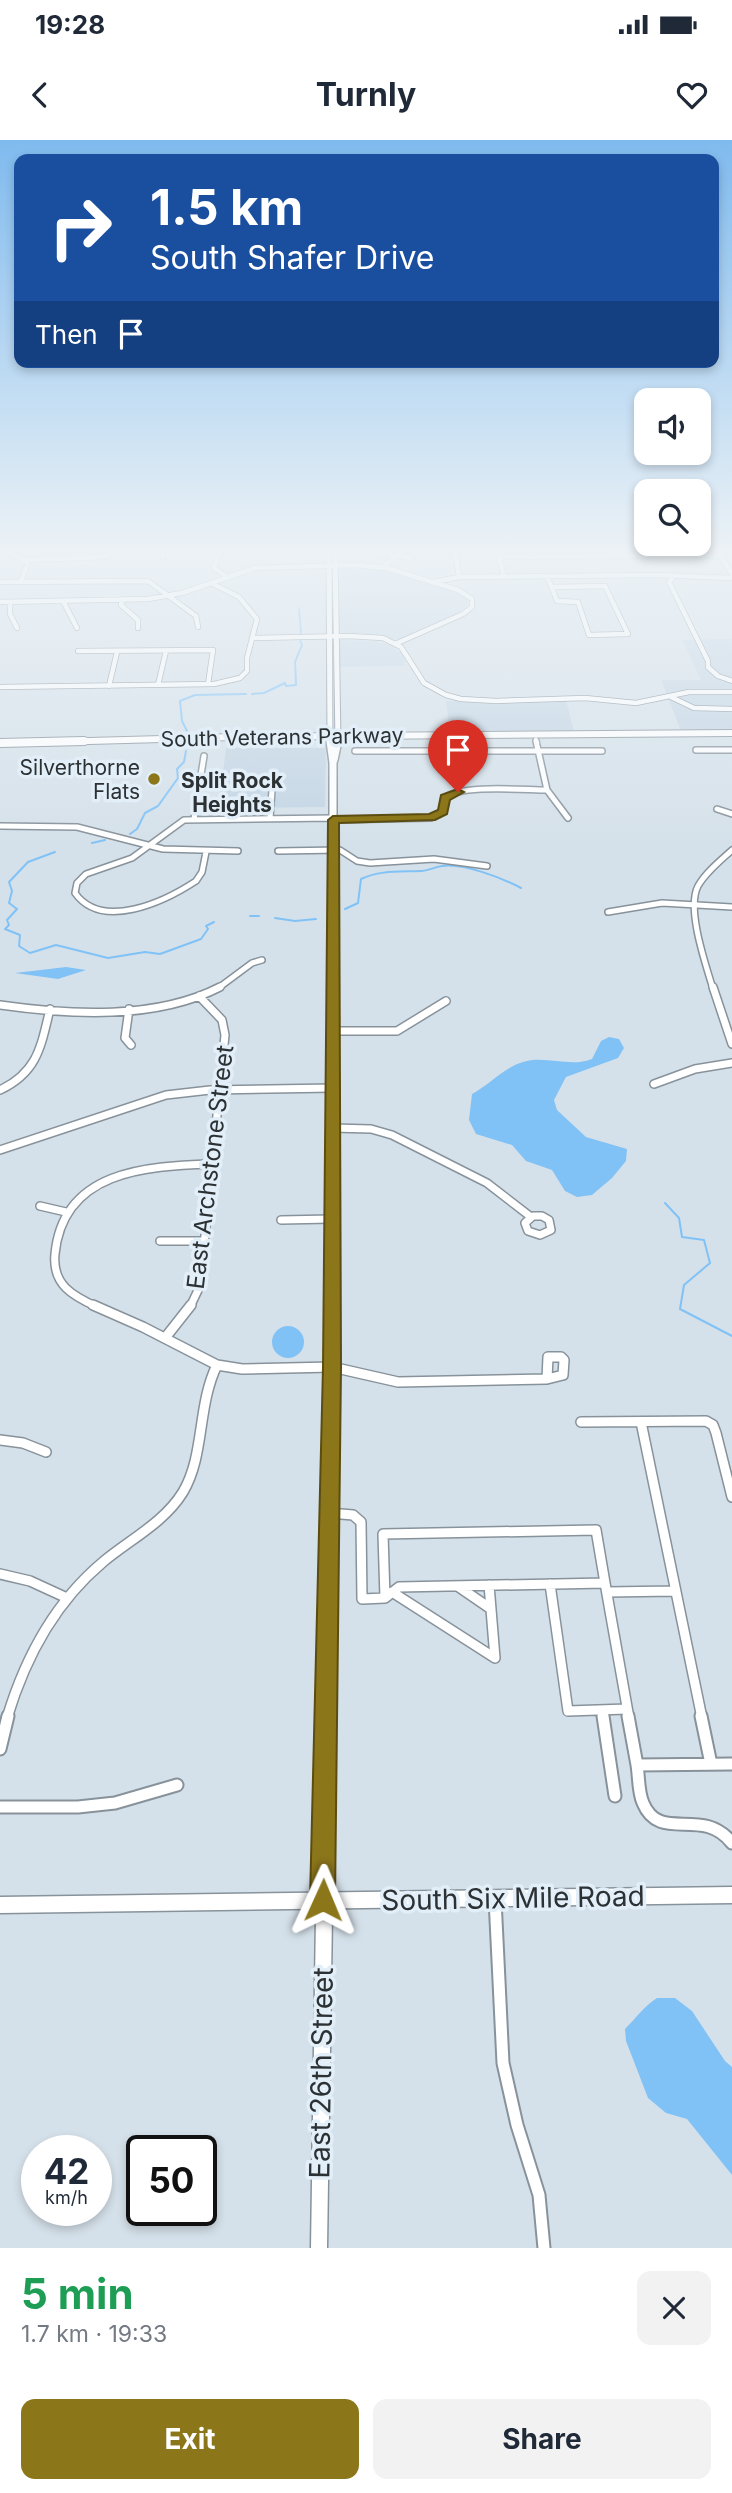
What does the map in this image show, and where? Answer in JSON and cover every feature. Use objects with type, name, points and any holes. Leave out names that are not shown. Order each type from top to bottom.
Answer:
[{"type":"highway","name":"South Veterans Parkway","points":[[0,746],[334,739],[732,736]]},
{"type":"highway","name":"South Veterans Parkway","points":[[334,739],[536,740],[732,736]]},
{"type":"main road","name":"East 26th Street","points":[[334,649],[334,739]]},
{"type":"main road","name":"East 26th Street","points":[[319,2248],[332,1367],[334,649]]},
{"type":"main road","name":"South Six Mile Road","points":[[0,1905],[732,1895]]},
{"type":"street","points":[[0,687],[225,683],[243,676],[247,671],[245,658],[249,649]]},
{"type":"street","points":[[402,649],[409,655],[414,672],[420,680],[432,688],[459,698],[582,698],[632,704],[672,697],[732,693]]},
{"type":"street","points":[[702,649],[712,672],[732,679]]},
{"type":"street","points":[[78,651],[213,650],[208,684]]},
{"type":"street","points":[[158,685],[166,651]]},
{"type":"street","points":[[109,686],[117,652]]},
{"type":"street","points":[[672,697],[694,708],[732,709]]},
{"type":"street","points":[[536,740],[547,790],[568,818]]},
{"type":"street","points":[[696,750],[732,750]]},
{"type":"street","points":[[355,751],[602,751]]},
{"type":"street","points":[[194,819],[204,756]]},
{"type":"street","points":[[270,818],[274,776]]},
{"type":"street","points":[[206,852],[204,868],[198,878],[144,905],[126,911],[108,911],[87,906],[78,899],[76,886],[83,877],[99,867],[132,859],[179,822],[194,819],[431,817],[443,811],[444,798],[458,792],[547,790]]},
{"type":"street","points":[[717,809],[732,814]]},
{"type":"street","points":[[0,826],[77,827],[148,847],[206,852],[238,851]]},
{"type":"street","points":[[732,850],[699,885],[694,903],[700,936],[732,1044]]},
{"type":"street","points":[[278,851],[344,851],[357,861],[370,863],[434,859],[487,866]]},
{"type":"street","points":[[608,912],[642,905],[694,903],[732,907]]},
{"type":"street","points":[[0,1005],[50,1009],[129,1009],[167,1005],[227,984],[253,962],[262,960]]},
{"type":"street","name":"East Archstone Street","points":[[165,1338],[197,1295],[212,1164],[225,1027],[219,1016],[199,996]]},
{"type":"street","points":[[333,1031],[397,1031],[446,1001]]},
{"type":"street","points":[[0,1090],[15,1083],[30,1070],[37,1056],[50,1009]]},
{"type":"street","points":[[129,1009],[125,1038],[131,1045]]},
{"type":"street","points":[[654,1084],[681,1073],[732,1063]]},
{"type":"street","points":[[0,1150],[141,1102],[186,1092],[333,1088]]},
{"type":"street","points":[[332,1128],[371,1129],[392,1135],[487,1183],[531,1217]]},
{"type":"street","points":[[212,1164],[163,1166],[120,1175],[93,1187],[66,1212],[57,1232],[55,1269],[62,1287],[74,1297],[217,1365],[242,1368],[332,1367],[370,1378],[401,1382],[547,1379]]},
{"type":"street","points":[[40,1206],[66,1212]]},
{"type":"street","points":[[281,1220],[331,1219]]},
{"type":"street","points":[[160,1241],[204,1241]]},
{"type":"street","points":[[0,1749],[15,1693],[35,1645],[67,1598],[83,1579],[138,1536],[183,1493],[192,1466],[205,1388],[217,1365]]},
{"type":"street","points":[[581,1422],[706,1421],[713,1425],[732,1497]]},
{"type":"street","points":[[641,1422],[711,1764]]},
{"type":"street","points":[[0,1440],[23,1443],[46,1452]]},
{"type":"street","points":[[329,1513],[353,1515],[361,1522],[362,1599],[389,1595],[399,1587],[550,1584],[675,1591]]},
{"type":"street","points":[[389,1595],[383,1534],[596,1530],[643,1805],[655,1819],[673,1825],[713,1824],[727,1833],[732,1843]]},
{"type":"street","points":[[0,1574],[30,1581],[67,1598]]},
{"type":"street","points":[[550,1584],[568,1711],[627,1709]]},
{"type":"street","points":[[389,1595],[495,1658],[489,1585]]},
{"type":"street","points":[[458,1586],[491,1609]]},
{"type":"street","points":[[602,1710],[615,1796]]},
{"type":"street","points":[[637,1765],[732,1764]]},
{"type":"street","points":[[0,1807],[78,1807],[115,1803],[177,1785]]},
{"type":"street","points":[[495,1898],[503,2063],[517,2125],[539,2195],[544,2248]]},
{"type":"shaded area","points":[[339,649],[396,649],[404,655],[405,666],[339,667]]},
{"type":"shaded area","points":[[686,649],[732,649],[732,730],[681,731],[661,680],[701,680]]},
{"type":"shaded area","points":[[566,700],[574,732],[450,732],[446,701]]},
{"type":"shaded area","points":[[226,748],[326,748],[325,807],[219,808]]},
{"type":"water","points":[[66,967],[86,970],[58,979],[15,973]]},
{"type":"water","points":[[609,1037],[619,1039],[624,1048],[618,1058],[566,1077],[554,1100],[557,1110],[586,1137],[627,1149],[626,1161],[612,1178],[592,1195],[577,1197],[565,1191],[552,1170],[526,1161],[512,1145],[476,1134],[469,1120],[472,1094],[523,1062],[575,1062],[592,1059],[601,1041]]},
{"type":"water","points":[[288,1326],[299,1331],[304,1342],[299,1353],[288,1358],[277,1353],[272,1342],[277,1331]]},
{"type":"water","points":[[657,1998],[675,1998],[692,2011],[725,2061],[732,2067],[732,2175],[687,2119],[666,2113],[648,2098],[626,2041],[625,2029]]},
{"type":"waterway","points":[[252,694],[264,693],[285,683],[286,686],[296,685],[295,662],[300,649]]},
{"type":"waterway","points":[[188,733],[182,721],[180,701],[195,695],[246,694]]},
{"type":"waterway","points":[[130,834],[137,829],[145,813],[158,806],[178,778],[177,769],[184,762],[186,751]]},
{"type":"waterway","points":[[92,843],[105,840]]},
{"type":"waterway","points":[[55,852],[28,862],[9,882],[12,891],[9,903],[17,909],[7,920],[9,925],[5,929],[20,935],[19,946],[30,953],[56,945],[108,958],[145,952],[160,954],[201,939],[208,929],[206,926],[214,922]]},
{"type":"waterway","points":[[345,909],[358,903],[361,879],[383,873],[424,871],[442,866],[461,867],[521,888]]},
{"type":"waterway","points":[[250,916],[259,916]]},
{"type":"waterway","points":[[275,918],[295,921],[316,919]]},
{"type":"waterway","points":[[665,1203],[679,1218],[682,1237],[704,1240],[710,1263],[684,1285],[680,1309],[732,1336]]},
{"type":"place","name":"Silverthorne Flats","points":[[154,779]]},
{"type":"district","name":"Split Rock Heights","points":[[232,792]]},
{"type":"route","points":[[323,1900],[332,1367],[333,820],[431,817],[443,811],[444,798],[458,792]]}]
